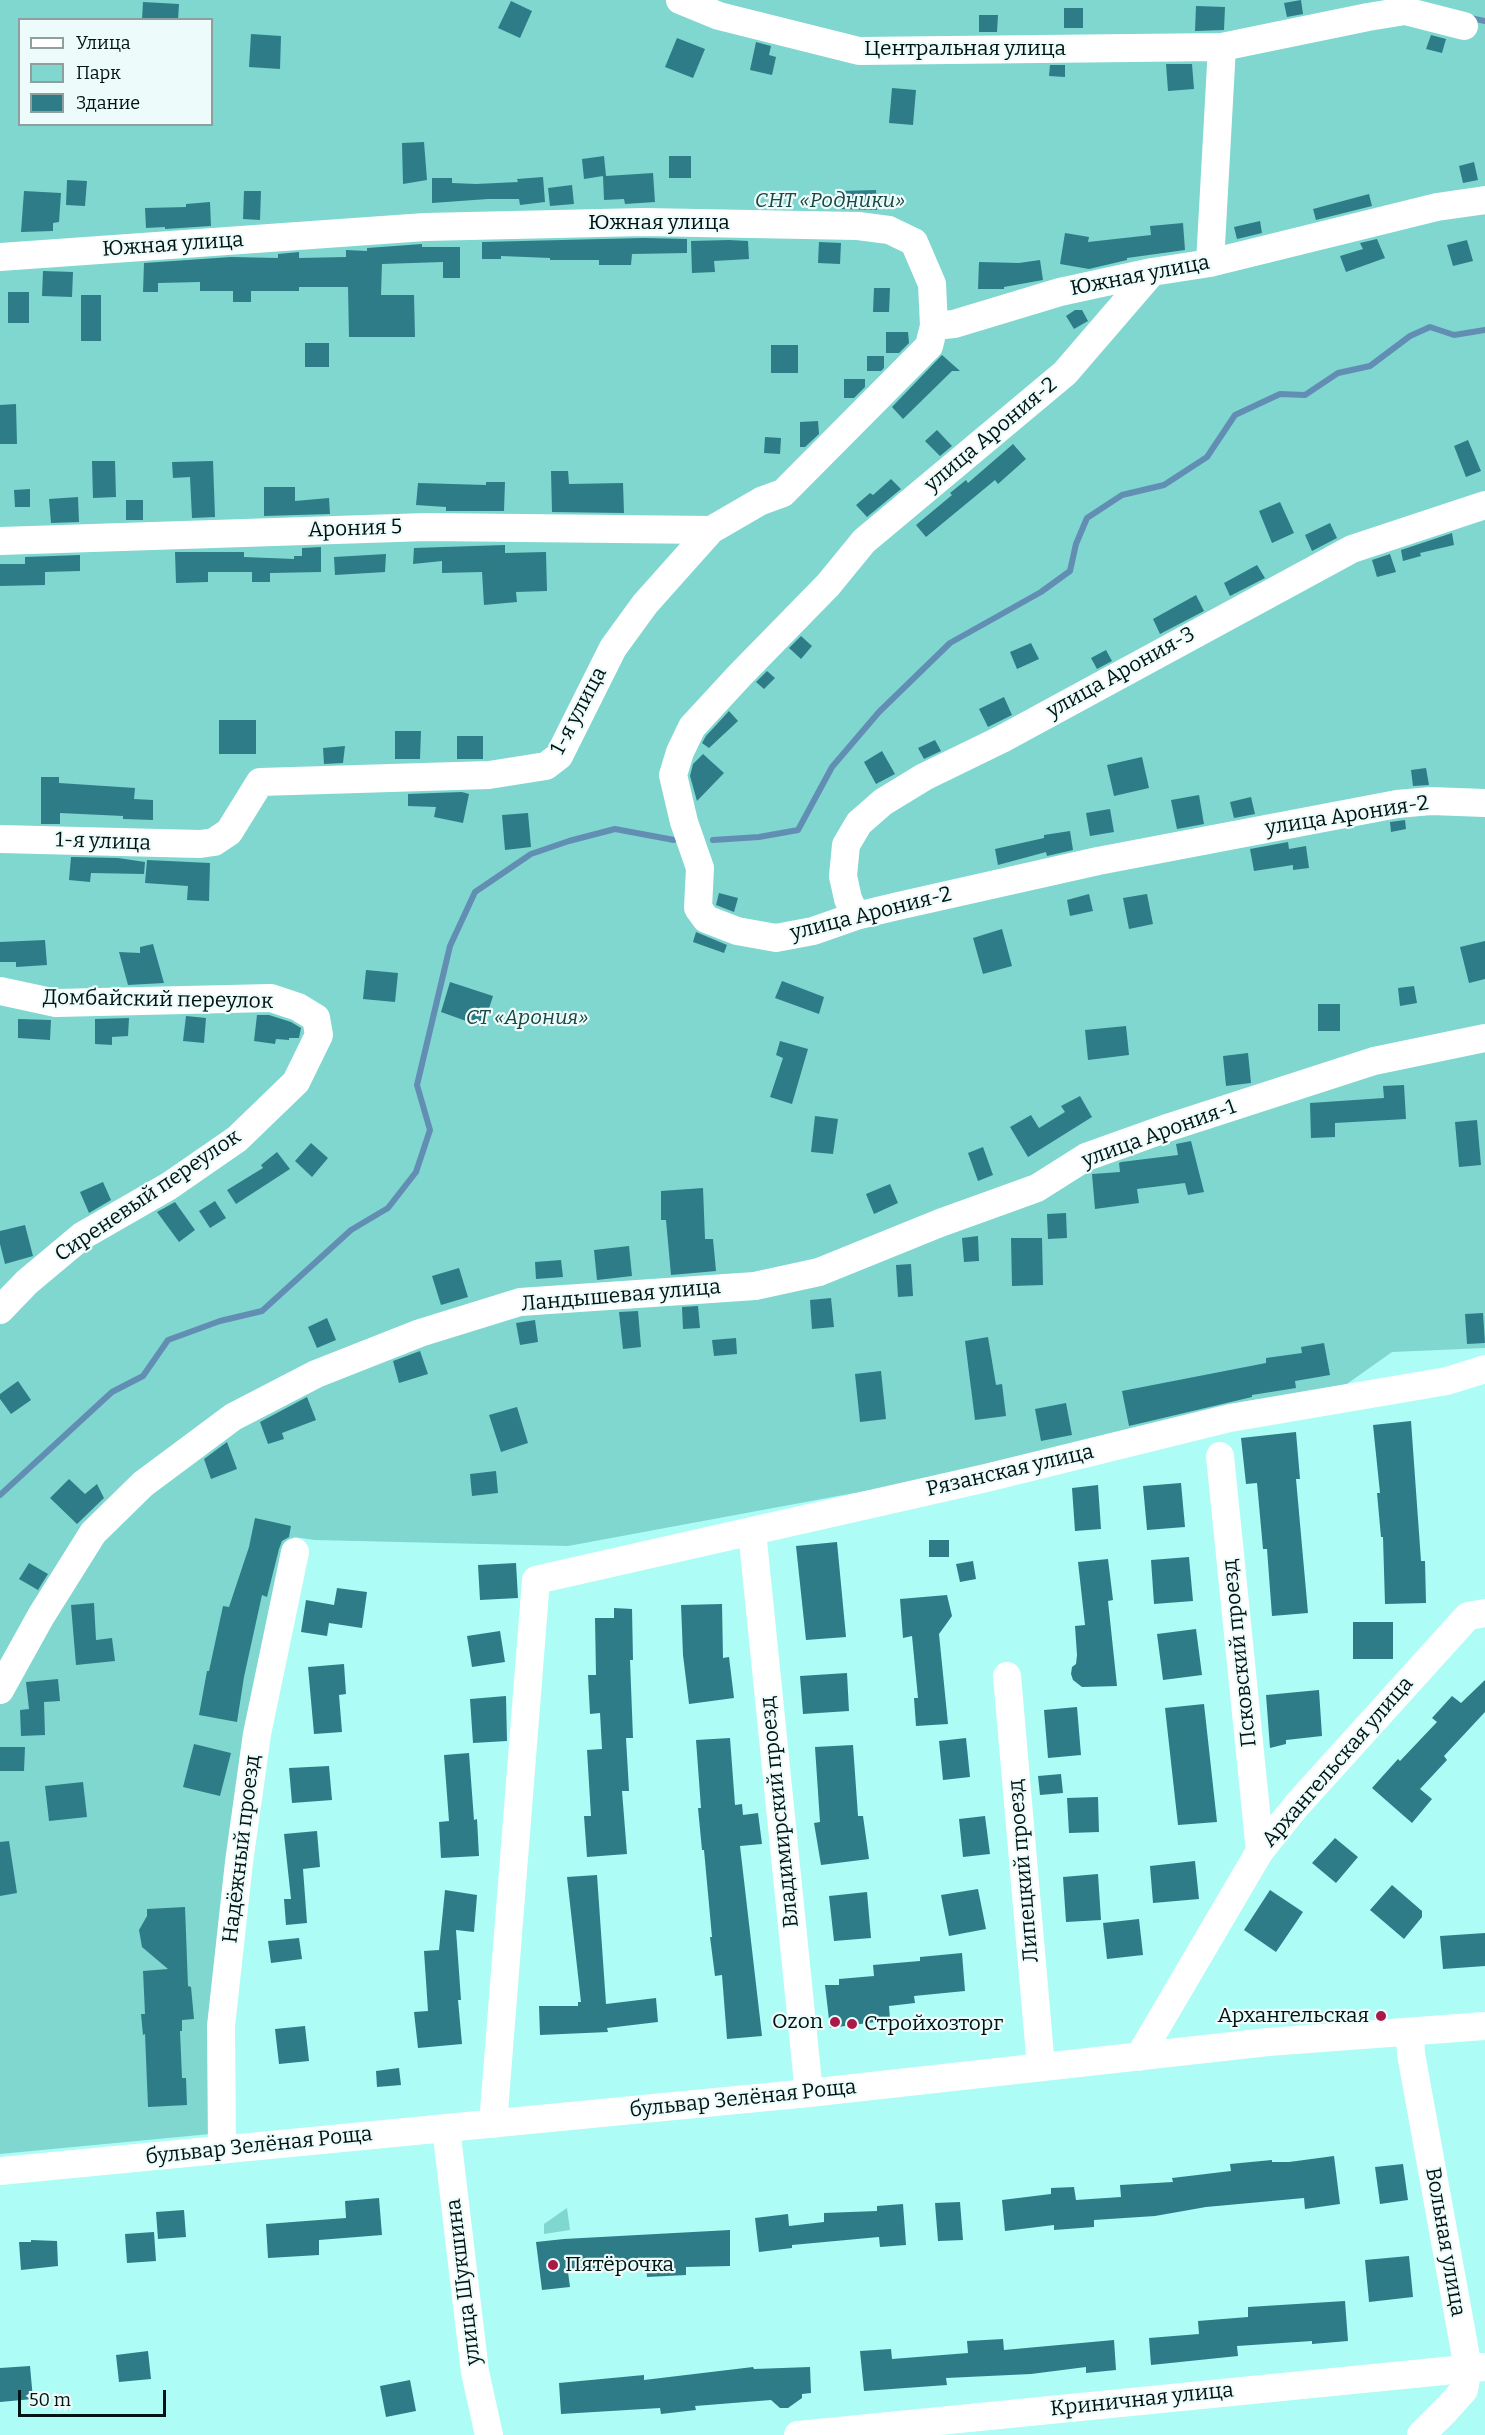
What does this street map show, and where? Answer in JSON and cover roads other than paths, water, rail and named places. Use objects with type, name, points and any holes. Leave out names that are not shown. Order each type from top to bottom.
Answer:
[{"type":"street","name":"Центральная улица","points":[[680,0],[718,16],[859,51],[1222,48],[1405,11],[1464,26]]},
{"type":"street","points":[[1210,263],[1222,48]]},
{"type":"street","name":"Южная улица","points":[[0,257],[425,227],[644,222],[858,226],[889,230],[914,242],[932,284],[939,332],[1060,291],[1210,263],[1437,207],[1485,200]]},
{"type":"street","name":"улица Арония-2","points":[[1152,272],[1065,373],[864,541],[828,585],[692,727],[680,752],[673,775],[684,822],[700,868],[698,908],[706,919],[737,931],[776,938],[813,931],[856,916],[1098,861],[1397,804],[1431,801],[1485,803]]},
{"type":"street","name":"1-я улица","points":[[0,839],[200,844],[214,842],[229,832],[260,782],[489,775],[546,766],[559,756],[613,648],[645,604],[711,530],[761,501],[783,492],[939,332]]},
{"type":"street","name":"улица Арония-3","points":[[856,916],[848,899],[843,876],[846,845],[859,823],[883,802],[924,777],[1002,739],[1352,549],[1485,505]]},
{"type":"street","name":"Арония 5","points":[[0,541],[427,527],[711,530]]},
{"type":"street","name":"Домбайский переулок","points":[[0,991],[56,1003],[271,998],[298,1007],[316,1018],[319,1035],[296,1082]]},
{"type":"street","name":"улица Арония-1","points":[[819,1272],[940,1223],[1037,1188],[1086,1157],[1170,1127],[1374,1061],[1482,1036]]},
{"type":"street","name":"Сиреневый переулок","points":[[0,1310],[27,1282],[82,1236],[169,1186],[237,1139],[296,1082]]},
{"type":"street","name":"Ландышевая улица","points":[[0,1690],[40,1616],[93,1533],[143,1484],[233,1417],[305,1380],[420,1333],[520,1302],[755,1286],[819,1272]]},
{"type":"street","name":"Рязанская улица","points":[[493,2124],[536,1580],[986,1478],[1230,1418],[1447,1381],[1485,1368]]},
{"type":"street","name":"Псковский проезд","points":[[1220,1456],[1260,1851]]},
{"type":"street","name":"Владимирский проезд","points":[[752,1531],[809,2094]]},
{"type":"street","name":"Надёжный проезд","points":[[222,2150],[221,2026],[239,1862],[257,1734],[295,1552]]},
{"type":"street","name":"Архангельская улица","points":[[1139,2057],[1260,1851],[1297,1805],[1468,1616],[1485,1613]]},
{"type":"street","name":"Липецкий проезд","points":[[1007,1676],[1041,2067]]},
{"type":"street","name":"бульвар Зелёная Роща","points":[[0,2171],[809,2094],[1268,2043],[1485,2026]]},
{"type":"street","name":"Вольная улица","points":[[1410,2033],[1411,2054],[1476,2367],[1464,2390],[1420,2435]]},
{"type":"street","name":"улица Шукшина","points":[[446,2128],[475,2372],[489,2435]]},
{"type":"street","name":"Криничная улица","points":[[798,2435],[921,2429],[1476,2367]]},
{"type":"waterway","points":[[1470,18],[1485,21]]},
{"type":"waterway","points":[[713,840],[759,837],[798,830],[832,767],[879,712],[950,643],[1041,592],[1070,571],[1076,544],[1087,518],[1122,495],[1164,485],[1207,457],[1235,415],[1280,394],[1305,395],[1338,373],[1370,366],[1410,336],[1430,327],[1454,335],[1485,330]]},
{"type":"waterway","points":[[0,1495],[112,1392],[143,1376],[168,1340],[220,1321],[262,1311],[351,1230],[388,1208],[416,1172],[430,1130],[417,1085],[450,946],[475,892],[531,854],[569,841],[615,829],[674,840]]},
{"type":"place","name":"Архангельская","points":[[1381,2016]]},
{"type":"place","name":"Ozon","points":[[835,2022]]},
{"type":"place","name":"Стройхозторг","points":[[852,2024]]},
{"type":"place","name":"Пятёрочка","points":[[553,2265]]},
{"type":"park label","name":"СНТ «Родники»","points":[[830,201]]},
{"type":"park label","name":"СТ «Арония»","points":[[527,1018]]}]
